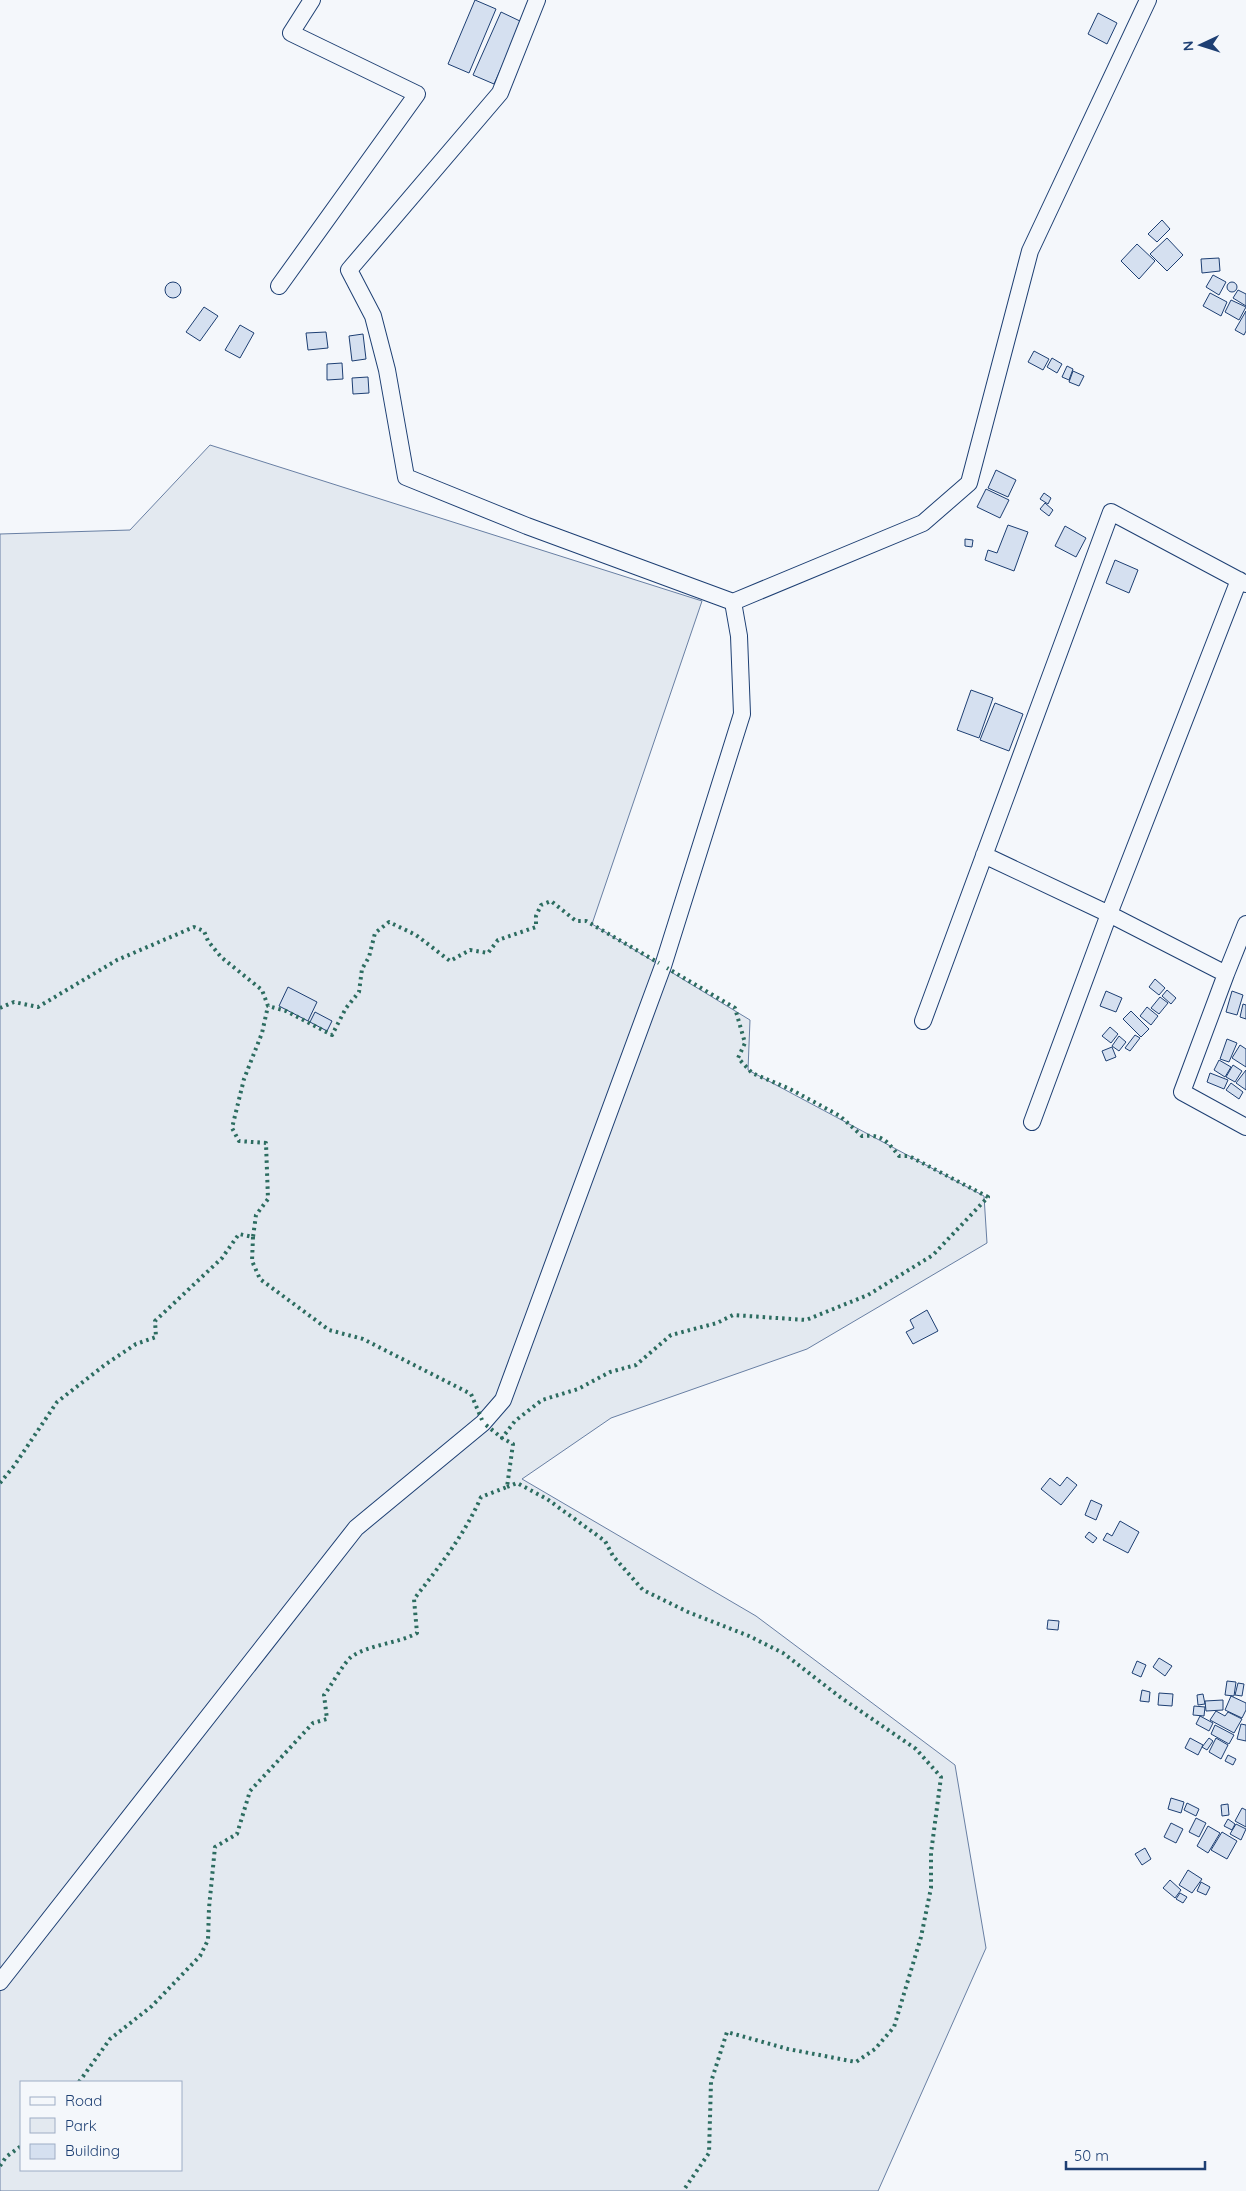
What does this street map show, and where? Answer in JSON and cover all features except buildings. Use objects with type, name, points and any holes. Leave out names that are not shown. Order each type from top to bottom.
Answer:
[{"type":"street","points":[[279,286],[418,94],[291,33],[312,0]]},
{"type":"street","points":[[537,0],[500,93],[349,270],[373,316],[387,370],[406,477],[527,526],[733,602],[923,523],[969,483],[1030,251],[1148,0]]},
{"type":"street","points":[[923,1020],[1110,512],[1242,582],[1109,914],[1032,1122]]},
{"type":"street","points":[[0,1982],[356,1528],[483,1424],[503,1400],[663,966],[742,714],[739,636],[733,602]]},
{"type":"street","points":[[984,855],[1109,914],[1226,974]]},
{"type":"street","points":[[1246,924],[1182,1092],[1246,1126]]},
{"type":"green space","points":[[210,445],[702,601],[592,924],[750,1020],[748,1070],[984,1196],[987,1243],[807,1349],[611,1418],[522,1479],[756,1616],[955,1765],[986,1948],[878,2191],[0,2191],[0,534],[130,530]]},
{"type":"hedge","points":[[0,1008],[14,1002],[38,1007],[117,960],[194,927],[204,931],[208,941],[221,957],[262,990],[268,1006],[286,1011],[332,1035],[346,1008],[359,992],[362,969],[369,957],[375,933],[389,922],[416,935],[450,961],[470,950],[488,953],[498,940],[536,927],[536,916],[541,905],[551,901],[576,921],[586,921],[659,963]]},
{"type":"hedge","points":[[80,2081],[110,2039],[152,2006],[200,1956],[208,1940],[215,1847],[237,1834],[250,1791],[313,1723],[327,1719],[324,1695],[344,1665],[351,1657],[367,1649],[401,1640],[417,1633],[414,1599],[459,1537],[481,1497],[507,1487],[513,1444],[502,1438],[515,1421],[542,1400],[578,1389],[610,1372],[636,1365],[671,1335],[717,1323],[733,1315],[806,1320],[868,1295],[933,1255],[988,1197],[909,1156],[899,1156],[891,1146],[879,1137],[862,1136],[840,1116],[790,1089],[752,1073],[738,1058],[745,1043],[735,1008],[667,968]]},
{"type":"hedge","points":[[0,1483],[14,1466],[57,1402],[106,1364],[136,1344],[156,1337],[155,1321],[222,1258],[239,1234],[253,1237],[256,1215],[268,1199],[266,1143],[239,1141],[232,1128],[244,1079],[262,1033],[268,1006]]},
{"type":"hedge","points":[[253,1237],[252,1261],[260,1279],[329,1330],[363,1339],[471,1394],[482,1420]]},
{"type":"hedge","points":[[486,1425],[502,1438]]},
{"type":"hedge","points":[[507,1487],[517,1483],[547,1499],[605,1541],[613,1556],[643,1590],[688,1612],[749,1636],[783,1653],[840,1697],[916,1749],[941,1777],[931,1853],[931,1888],[921,1937],[894,2027],[875,2049],[856,2062],[788,2049],[727,2032],[711,2082],[709,2153],[683,2191]]},
{"type":"hedge","points":[[0,2166],[6,2157],[20,2147]]}]
